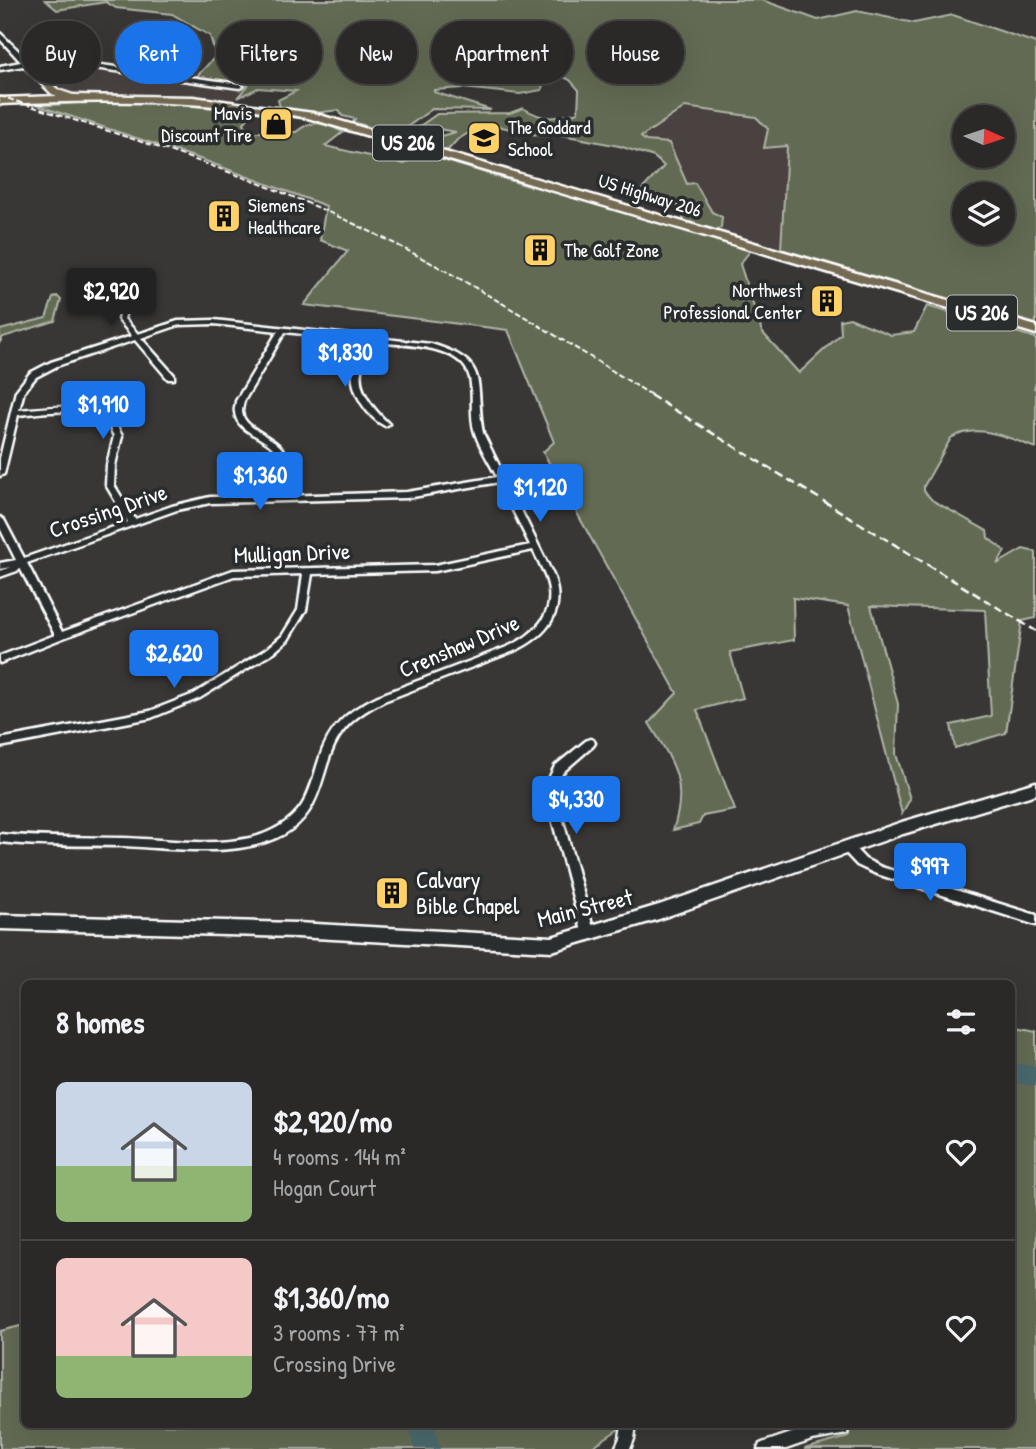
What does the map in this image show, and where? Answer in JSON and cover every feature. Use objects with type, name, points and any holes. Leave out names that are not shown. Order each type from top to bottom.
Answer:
[{"type":"highway","points":[[47,84],[55,92],[76,97]]},
{"type":"highway","name":"US Highway 206","points":[[0,101],[76,97],[201,100],[281,110],[332,121],[1036,330]]},
{"type":"street","points":[[0,35],[21,58]]},
{"type":"street","points":[[0,68],[21,64]]},
{"type":"street","points":[[101,67],[240,86]]},
{"type":"street","points":[[123,311],[121,318],[171,377]]},
{"type":"street","name":"Crenshaw Drive","points":[[0,474],[22,386],[37,372],[178,323],[195,321],[283,329],[439,348],[467,363],[475,378],[475,412],[479,433],[549,575],[555,594],[551,613],[541,630],[520,645],[378,701],[346,720],[326,748],[318,785],[308,808],[275,834],[246,843],[227,845],[0,838]]},
{"type":"street","points":[[278,497],[283,466],[280,452],[269,440],[246,426],[238,411],[240,401],[283,329]]},
{"type":"street","points":[[372,339],[359,366],[358,382],[372,414],[385,424]]},
{"type":"street","points":[[14,413],[79,410],[100,415],[111,423],[118,436],[111,465],[110,485],[133,523]]},
{"type":"street","name":"Crossing Drive","points":[[0,566],[21,562],[184,505],[209,500],[420,494],[501,479]]},
{"type":"street","points":[[0,520],[60,636],[0,660]]},
{"type":"street","name":"Mulligan Drive","points":[[60,636],[227,574],[435,568],[535,547]]},
{"type":"street","name":"Crossing Drive","points":[[0,573],[14,569],[21,562]]},
{"type":"street","points":[[0,743],[151,714],[197,696],[271,650],[285,638],[302,610],[308,570]]},
{"type":"street","points":[[589,935],[575,892],[549,789],[559,769],[590,743]]},
{"type":"street","name":"Main Street","points":[[0,922],[297,930],[552,944],[589,935],[902,828],[1036,788]]},
{"type":"street","points":[[847,847],[861,862],[878,870],[1036,920]]},
{"type":"street","points":[[765,1449],[812,1433],[842,1428]]},
{"type":"shaded area","points":[[101,67],[115,69],[115,84],[202,84],[202,79],[216,81],[216,84],[249,85],[234,100],[149,94],[62,94],[53,84],[101,84]]},
{"type":"shaded area","points":[[685,107],[757,117],[787,146],[781,249],[716,230],[721,227],[695,183],[687,185],[669,143],[646,141],[641,137]]},
{"type":"green space","points":[[45,0],[762,0],[818,20],[857,11],[914,23],[953,15],[1036,43],[1036,324],[781,249],[787,146],[764,148],[768,129],[756,117],[685,107],[641,137],[646,141],[669,143],[687,184],[695,183],[712,212],[722,217],[721,227],[716,230],[683,220],[684,211],[679,206],[636,196],[664,166],[654,157],[619,146],[557,134],[541,136],[485,123],[457,140],[447,151],[402,137],[412,131],[422,135],[420,139],[425,140],[456,132],[420,126],[437,114],[510,113],[523,108],[549,118],[578,112],[579,90],[573,83],[573,21],[431,21],[431,84],[543,84],[542,90],[520,94],[463,88],[434,90],[491,110],[432,109],[396,135],[353,122],[355,119],[342,116],[339,110],[316,113],[280,107],[278,100],[296,91],[258,88],[237,98],[248,85],[240,84],[322,84],[322,21],[216,21],[216,56],[210,36],[202,31],[202,21],[184,21],[172,14],[116,8],[106,2],[57,10]]},
{"type":"green space","points":[[216,56],[216,81],[202,79],[202,71]]},
{"type":"green space","points":[[91,102],[162,103],[253,112],[244,123],[247,129],[256,132],[296,132],[313,123],[324,124],[343,132],[325,146],[404,164],[420,153],[531,187],[535,184],[750,251],[740,264],[762,332],[799,373],[841,334],[840,320],[850,318],[891,335],[914,332],[927,306],[1036,338],[1036,448],[994,433],[961,433],[951,438],[924,486],[924,491],[932,500],[987,531],[988,538],[1005,551],[997,564],[1023,549],[1036,552],[1036,618],[1022,621],[1006,733],[955,748],[951,725],[991,716],[985,610],[871,606],[898,704],[896,754],[910,799],[902,814],[848,606],[793,598],[794,640],[730,652],[743,698],[697,710],[735,810],[703,816],[699,824],[673,830],[678,814],[679,786],[671,762],[649,723],[677,693],[543,452],[554,442],[508,330],[304,305],[348,251],[320,240],[326,206],[203,160],[39,106]]},
{"type":"green space","points":[[57,296],[61,300],[55,321],[3,337],[0,342],[0,330],[46,318],[53,298]]},
{"type":"green space","points":[[1015,1027],[1036,1031],[1036,1449],[804,1449],[849,1437],[849,1428],[1015,1428]]},
{"type":"green space","points":[[21,1326],[21,1428],[619,1428],[589,1449],[0,1449],[0,1331]]},
{"type":"waterway","points":[[1015,1073],[1036,1076]]},
{"type":"waterway","points":[[422,1428],[427,1449]]},
{"type":"railway","points":[[0,96],[221,169],[350,222],[428,261],[653,396]]},
{"type":"railway","points":[[650,395],[1036,631]]},
{"type":"place","name":"Mavis Discount Tire","points":[[276,124]]},
{"type":"place","name":"The Goddard School","points":[[484,138]]},
{"type":"place","name":"Siemens Healthcare","points":[[224,216]]},
{"type":"place","name":"The Golf Zone","points":[[540,250]]},
{"type":"place","name":"Northwest Professional Center","points":[[827,301]]},
{"type":"place","name":"Calvary Bible Chapel","points":[[392,893]]}]
